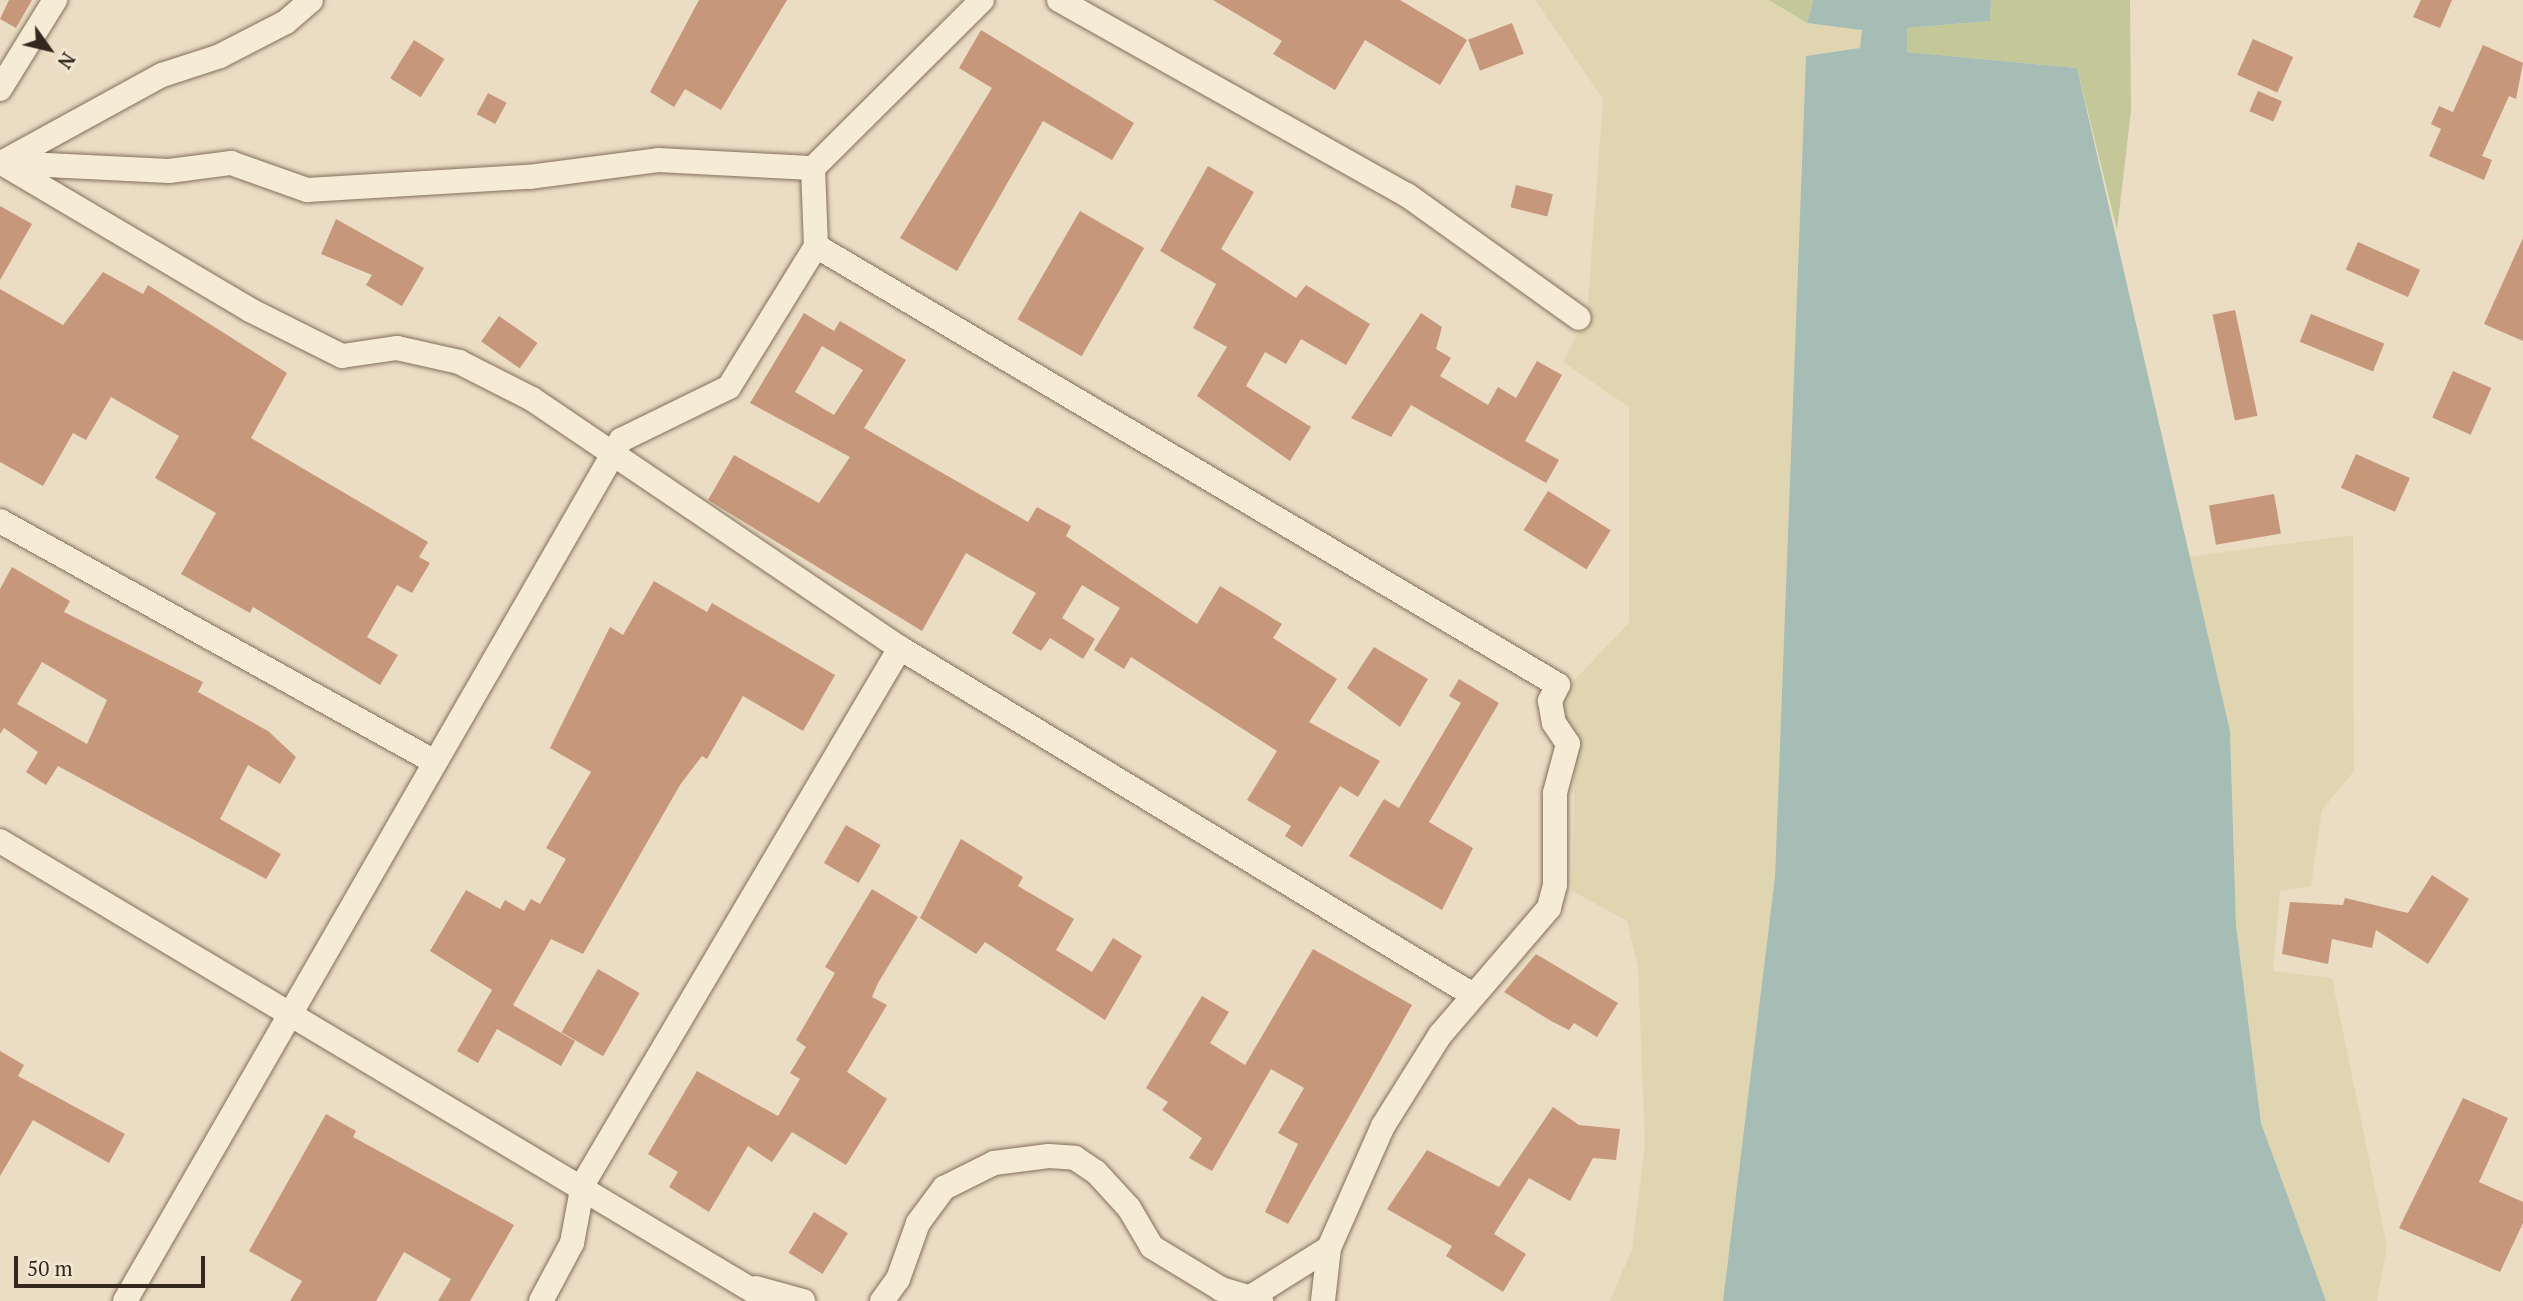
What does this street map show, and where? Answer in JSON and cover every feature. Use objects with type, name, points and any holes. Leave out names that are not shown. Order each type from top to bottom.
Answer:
[{"type":"street","points":[[0,89],[55,0]]},
{"type":"street","points":[[1,162],[162,75],[220,56],[275,28],[311,0]]},
{"type":"street","points":[[125,1301],[621,440],[729,387],[816,246],[813,168],[982,0]]},
{"type":"street","points":[[1059,0],[1407,195],[1579,318]]},
{"type":"street","points":[[1,162],[169,171],[231,163],[307,190],[529,177],[658,160],[813,168]]},
{"type":"street","points":[[1,162],[250,310],[342,356],[397,348],[459,362],[532,399],[612,456],[900,648],[1473,995]]},
{"type":"street","points":[[816,246],[1558,685],[1550,701],[1554,723],[1569,744],[1555,793],[1555,885],[1533,930],[1473,995],[1383,1126],[1329,1248],[1323,1301]]},
{"type":"street","points":[[0,521],[434,762]]},
{"type":"street","points":[[541,1301],[572,1243],[583,1184],[900,648]]},
{"type":"street","points":[[0,841],[290,1018],[583,1184],[770,1301]]},
{"type":"street","points":[[883,1301],[898,1279],[918,1223],[944,1188],[994,1163],[1049,1156],[1075,1158],[1096,1172],[1129,1208],[1152,1247],[1219,1295],[1255,1299],[1329,1248]]},
{"type":"street","points":[[744,1285],[803,1301]]},
{"type":"shaded area","points":[[1535,0],[1769,0],[1807,23],[1862,29],[1861,48],[1806,56],[1775,877],[1723,1301],[1610,1301],[1632,1249],[1645,1145],[1638,968],[1627,921],[1572,891],[1575,748],[1560,695],[1629,623],[1629,407],[1563,362],[1587,315],[1603,99]]},
{"type":"shaded area","points":[[2353,535],[2354,771],[2322,810],[2311,886],[2280,891],[2273,971],[2332,978],[2387,1247],[2377,1301],[2326,1301],[2261,1123],[2236,925],[2230,731],[2186,557]]},
{"type":"green space","points":[[1769,0],[1813,0],[1807,23]]},
{"type":"green space","points":[[1991,0],[2130,0],[2131,111],[2117,230],[2077,68],[1907,52],[1907,28],[1990,21]]},
{"type":"water","points":[[1813,0],[1991,0],[1990,21],[1907,28],[1907,52],[2077,68],[2230,731],[2236,925],[2261,1123],[2326,1301],[1723,1301],[1775,877],[1806,56],[1860,48],[1862,30],[1807,23]]},
{"type":"building","points":[[9,0],[32,0],[16,28],[0,19]]},
{"type":"building","points":[[699,0],[787,0],[721,110],[685,89],[674,107],[650,92]]},
{"type":"building","points":[[1213,0],[1400,0],[1467,40],[1440,85],[1365,40],[1335,90],[1273,54],[1282,41]]},
{"type":"building","points":[[2421,0],[2452,0],[2440,28],[2413,17]]},
{"type":"building","points":[[1512,23],[1524,54],[1480,71],[1468,40]]},
{"type":"building","points":[[981,30],[1134,123],[1112,160],[1043,121],[957,271],[900,238],[992,88],[959,68]]},
{"type":"building","points":[[2253,39],[2293,57],[2277,93],[2237,75]]},
{"type":"building","points":[[414,40],[445,59],[421,97],[390,78]]},
{"type":"building","points":[[2483,45],[2523,63],[2516,99],[2509,96],[2482,156],[2492,160],[2484,180],[2429,156],[2441,129],[2431,124],[2439,106],[2453,112]]},
{"type":"building","points":[[2258,91],[2282,101],[2273,121],[2249,111]]},
{"type":"building","points":[[488,93],[507,103],[495,124],[477,114]]},
{"type":"building","points":[[1208,166],[1254,192],[1221,249],[1296,298],[1306,285],[1370,324],[1346,365],[1301,339],[1286,364],[1265,352],[1246,386],[1311,427],[1290,461],[1197,396],[1227,347],[1193,328],[1216,284],[1160,251]]},
{"type":"building","points":[[1516,185],[1553,194],[1547,217],[1510,207]]},
{"type":"building","points":[[0,206],[32,224],[0,280]]},
{"type":"building","points":[[1080,211],[1144,248],[1082,356],[1018,319]]},
{"type":"building","points":[[336,219],[424,268],[402,306],[366,285],[372,275],[321,254]]},
{"type":"building","points":[[2523,238],[2523,341],[2484,324]]},
{"type":"building","points":[[2358,242],[2420,270],[2408,297],[2346,269]]},
{"type":"building","points":[[103,272],[143,294],[148,285],[287,373],[251,438],[428,542],[419,557],[430,563],[412,593],[397,585],[367,637],[398,655],[380,685],[253,607],[250,613],[181,574],[216,513],[155,478],[179,436],[111,397],[86,440],[73,433],[43,486],[0,462],[0,289],[63,325]]},
{"type":"building","points":[[2235,310],[2257,416],[2235,420],[2213,315]]},
{"type":"building","points":[[804,313],[834,331],[840,321],[906,360],[864,428],[1028,522],[1037,507],[1071,526],[1066,536],[1197,624],[1220,586],[1282,624],[1273,638],[1337,679],[1309,722],[1380,761],[1358,797],[1340,786],[1302,847],[1285,836],[1291,826],[1247,800],[1277,751],[1131,657],[1124,669],[1094,650],[1120,608],[1082,585],[1062,618],[1095,639],[1083,659],[1050,638],[1041,651],[1012,633],[1036,593],[966,553],[922,631],[708,500],[734,455],[819,503],[850,457],[750,403]],"holes":[[[822,346],[863,370],[834,415],[795,392]]]},
{"type":"building","points":[[1421,313],[1442,327],[1436,349],[1451,358],[1440,376],[1488,405],[1498,387],[1516,398],[1537,361],[1562,375],[1525,441],[1559,460],[1546,483],[1411,405],[1391,437],[1351,418]]},
{"type":"building","points":[[2311,314],[2384,344],[2373,371],[2300,342]]},
{"type":"building","points":[[499,316],[538,343],[520,368],[481,341]]},
{"type":"building","points":[[2453,371],[2491,388],[2471,435],[2432,418]]},
{"type":"building","points":[[2356,454],[2410,478],[2395,512],[2341,488]]},
{"type":"building","points":[[1548,491],[1611,530],[1586,569],[1524,530]]},
{"type":"building","points":[[2274,494],[2281,533],[2216,545],[2209,505]]},
{"type":"building","points":[[12,567],[70,601],[64,612],[203,682],[198,692],[268,731],[296,757],[280,784],[248,765],[220,819],[281,854],[266,879],[58,766],[46,785],[26,772],[38,752],[4,728],[0,734],[0,589]],"holes":[[[42,662],[107,700],[87,744],[17,704]]]},
{"type":"building","points":[[654,581],[707,612],[712,603],[835,675],[803,731],[743,696],[707,759],[702,756],[680,785],[583,954],[551,939],[513,1005],[575,1041],[561,1066],[497,1029],[478,1063],[457,1051],[492,990],[430,951],[466,890],[500,909],[505,900],[524,911],[531,899],[540,904],[566,859],[546,848],[591,772],[550,748],[610,627],[623,635]]},
{"type":"building","points":[[1374,647],[1428,679],[1400,727],[1347,688]]},
{"type":"building","points":[[1459,679],[1499,703],[1429,822],[1473,848],[1442,910],[1349,856],[1384,799],[1399,808],[1461,703],[1449,696]]},
{"type":"building","points":[[846,825],[881,845],[859,883],[824,863]]},
{"type":"building","points":[[961,839],[1023,877],[1018,886],[1074,919],[1056,950],[1092,972],[1113,938],[1142,956],[1105,1020],[985,942],[976,954],[920,918]]},
{"type":"building","points":[[2432,875],[2469,899],[2428,964],[2376,930],[2372,948],[2332,939],[2328,964],[2282,954],[2290,902],[2343,905],[2345,898],[2408,913]]},
{"type":"building","points":[[872,889],[918,917],[878,983],[872,997],[887,1005],[847,1072],[887,1099],[846,1165],[792,1132],[772,1162],[748,1146],[709,1212],[669,1187],[678,1172],[648,1154],[697,1071],[778,1116],[800,1079],[790,1073],[806,1047],[796,1040],[835,973],[825,967]]},
{"type":"building","points":[[1313,949],[1412,1005],[1288,1224],[1265,1212],[1298,1144],[1278,1133],[1304,1088],[1271,1069],[1212,1171],[1189,1158],[1202,1138],[1162,1110],[1168,1102],[1146,1088],[1202,996],[1229,1012],[1210,1043],[1245,1065]]},
{"type":"building","points":[[1536,954],[1618,1003],[1597,1037],[1574,1023],[1569,1030],[1504,992]]},
{"type":"building","points":[[598,969],[640,993],[603,1056],[562,1032]]},
{"type":"building","points":[[0,1051],[24,1065],[18,1076],[125,1134],[109,1163],[33,1120],[0,1176]]},
{"type":"building","points":[[2463,1098],[2508,1118],[2479,1182],[2523,1202],[2523,1223],[2500,1272],[2399,1228]]},
{"type":"building","points":[[1553,1107],[1579,1125],[1620,1129],[1616,1160],[1593,1158],[1570,1201],[1529,1178],[1494,1234],[1526,1254],[1503,1292],[1446,1256],[1452,1246],[1387,1209],[1427,1150],[1499,1187]]},
{"type":"building","points":[[326,1114],[356,1131],[353,1137],[514,1225],[470,1301],[438,1301],[451,1279],[404,1252],[376,1301],[290,1301],[302,1281],[249,1251]]},
{"type":"building","points":[[814,1212],[848,1233],[822,1274],[789,1253]]}]
